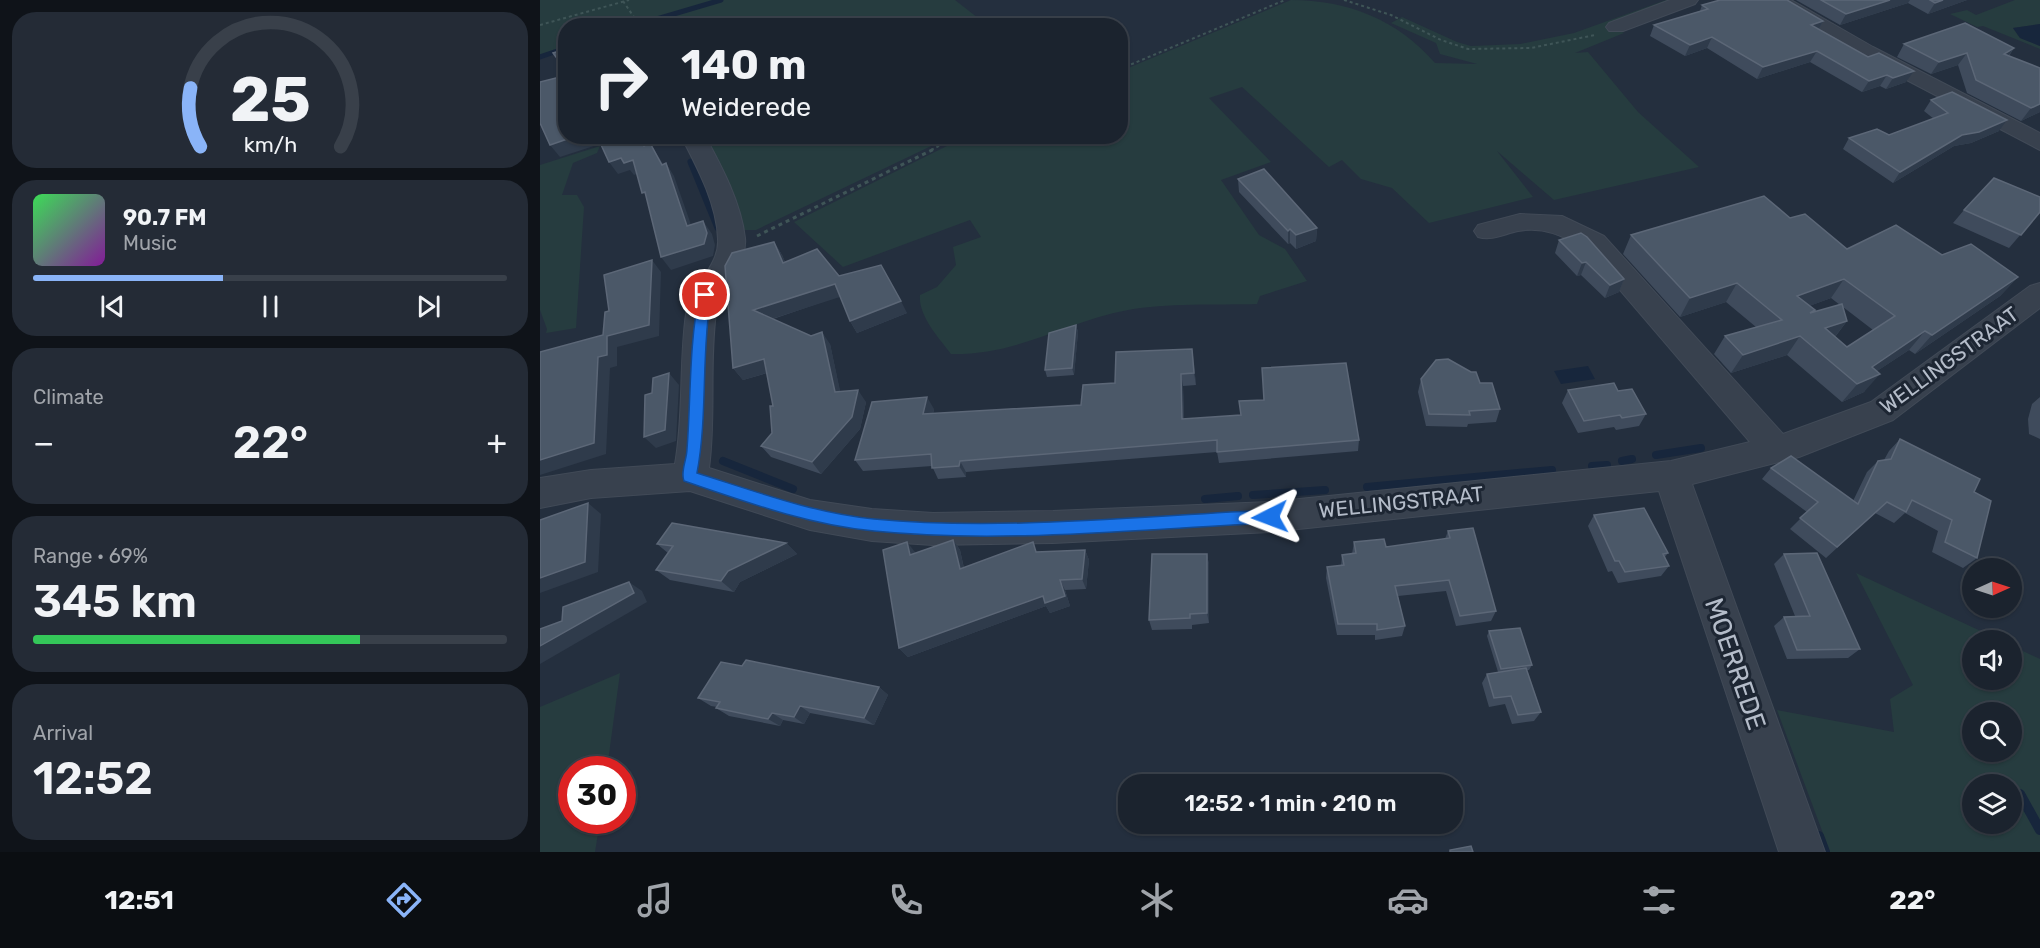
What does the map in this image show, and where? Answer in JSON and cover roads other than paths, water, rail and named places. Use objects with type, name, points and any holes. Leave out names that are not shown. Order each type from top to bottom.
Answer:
[{"type":"street","points":[[1616,27],[1688,0]]},
{"type":"street","points":[[1777,0],[1866,51],[2040,143]]},
{"type":"street","points":[[690,477],[694,453],[701,313],[705,295],[732,248],[733,237],[712,176],[697,144]]},
{"type":"street","points":[[1487,231],[1520,222],[1562,224],[1594,242],[1777,450]]},
{"type":"street","name":"WELLINGSTRAAT","points":[[540,494],[591,484],[690,477],[810,514],[872,525],[933,529],[1053,527],[1270,517],[1671,475],[1777,450],[1820,437],[1882,411],[2040,292]]},
{"type":"street","name":"MOERREDE","points":[[1671,475],[1802,852]]},
{"type":"water","points":[[2040,24],[2040,46],[2020,38],[2013,28]]},
{"type":"water","points":[[1588,366],[1595,379],[1561,384],[1554,371]]},
{"type":"waterway","points":[[660,18],[721,0]]},
{"type":"waterway","points":[[540,57],[558,51]]},
{"type":"waterway","points":[[691,162],[718,228]]},
{"type":"waterway","points":[[1656,455],[1701,448]]},
{"type":"waterway","points":[[1622,461],[1632,459]]},
{"type":"waterway","points":[[723,461],[793,489]]},
{"type":"waterway","points":[[1592,466],[1607,465]]},
{"type":"waterway","points":[[1367,487],[1552,470]]},
{"type":"waterway","points":[[1253,495],[1325,490]]},
{"type":"waterway","points":[[1205,499],[1238,496]]},
{"type":"waterway","points":[[2022,798],[2040,830]]},
{"type":"waterway","points":[[1819,836],[1825,852]]}]
